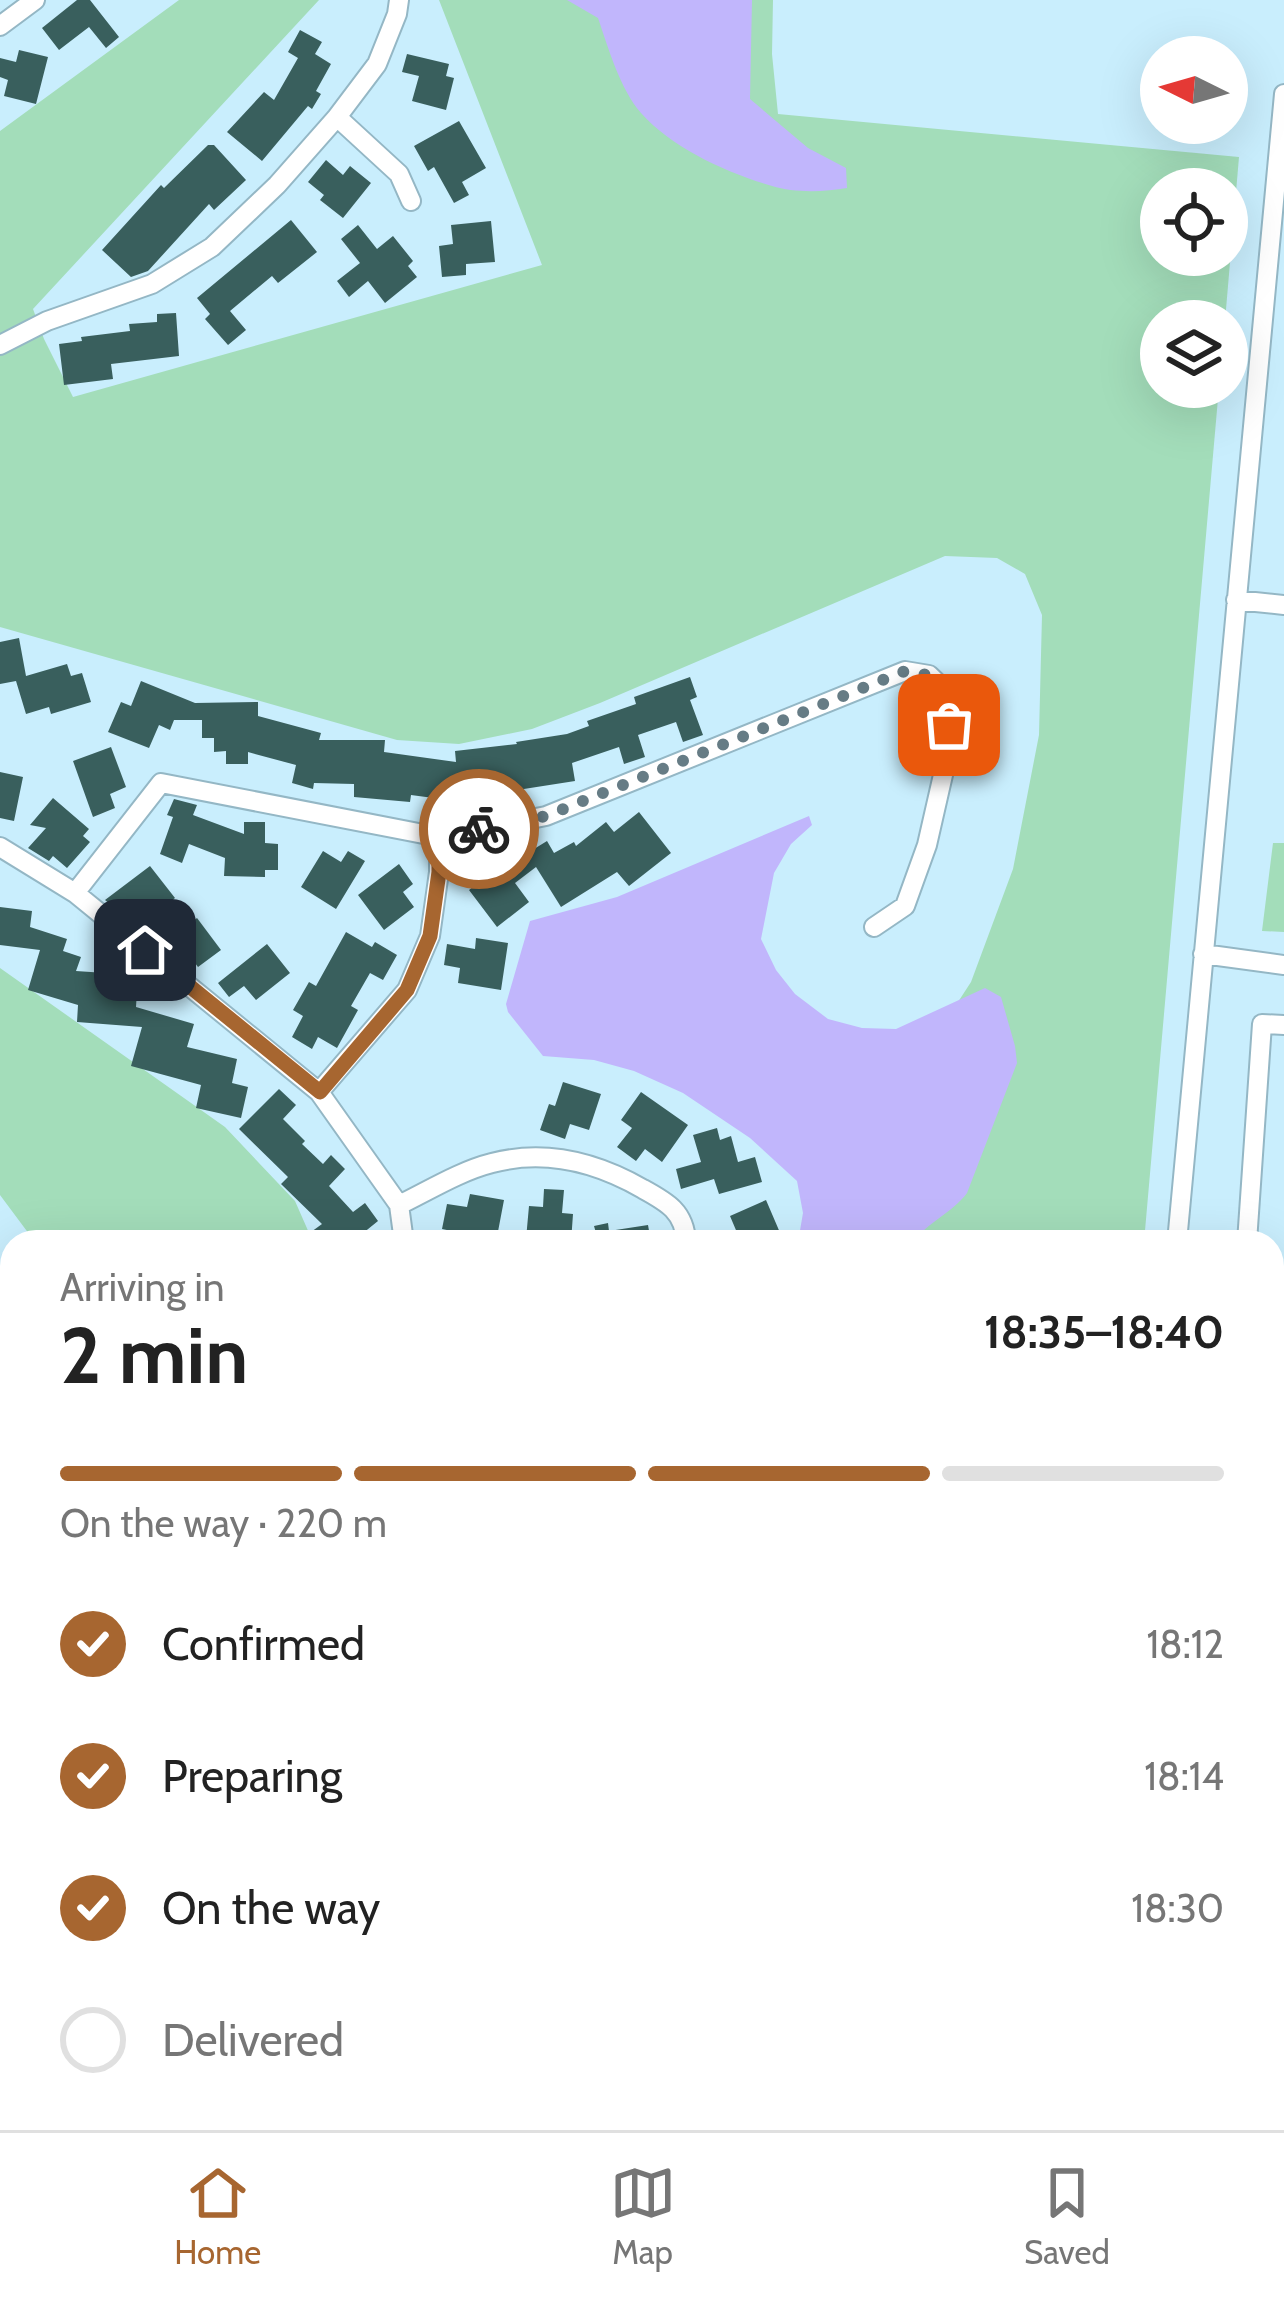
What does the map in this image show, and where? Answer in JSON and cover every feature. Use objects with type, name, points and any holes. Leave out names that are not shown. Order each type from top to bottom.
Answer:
[{"type":"street","points":[[0,26],[35,0]]},
{"type":"street","points":[[0,344],[47,321],[152,284],[212,248],[277,185],[377,64],[399,0]]},
{"type":"street","points":[[1178,1230],[1236,600],[1280,196],[1284,94]]},
{"type":"street","points":[[337,117],[398,174],[411,201]]},
{"type":"street","points":[[1236,600],[1284,605]]},
{"type":"street","points":[[75,893],[161,782],[439,837],[546,816],[905,671],[928,675],[951,696],[948,753],[927,845],[905,907],[874,927]]},
{"type":"street","points":[[320,1092],[407,990],[430,936],[439,837]]},
{"type":"street","points":[[0,848],[75,893],[320,1092],[399,1205],[402,1230]]},
{"type":"street","points":[[1203,954],[1284,965]]},
{"type":"street","points":[[1247,1230],[1262,1024],[1284,1025]]},
{"type":"street","points":[[399,1205],[489,1164],[562,1158],[612,1171],[670,1204],[683,1219],[684,1230]]},
{"type":"green space","points":[[179,0],[319,0],[33,309],[73,397],[542,265],[439,0],[773,0],[778,114],[1239,157],[1238,168],[1140,168],[1140,276],[1229,276],[1227,300],[1140,300],[1140,408],[1217,408],[1145,1230],[810,1230],[971,982],[1013,869],[1039,735],[1042,615],[1025,574],[997,558],[945,556],[532,729],[459,744],[397,740],[0,627],[0,131]]},
{"type":"green space","points":[[1273,843],[1284,843],[1284,932],[1262,931]]},
{"type":"green space","points":[[0,968],[225,1127],[295,1201],[308,1230],[26,1230],[0,1195]]},
{"type":"shaded area","points":[[567,0],[752,0],[750,99],[808,148],[846,168],[847,188],[809,191],[772,186],[684,148],[654,126],[627,92],[598,18]]},
{"type":"shaded area","points":[[809,816],[812,825],[791,844],[774,873],[761,939],[795,994],[828,1019],[862,1028],[896,1029],[985,988],[1001,997],[1017,1063],[967,1193],[925,1230],[800,1230],[803,1213],[797,1181],[750,1138],[683,1093],[634,1071],[594,1060],[543,1056],[506,1004],[530,921],[617,897]]},
{"type":"building","points":[[77,0],[90,0],[119,37],[106,48],[89,27],[59,50],[42,28]]},
{"type":"building","points":[[300,30],[322,42],[315,54],[331,64],[312,109],[308,106],[262,161],[227,132],[264,92],[274,100],[298,58],[288,52]]},
{"type":"building","points":[[19,50],[48,57],[36,104],[4,96],[8,80],[0,77],[0,58],[16,62]]},
{"type":"building","points":[[407,54],[449,64],[446,76],[454,78],[446,110],[412,101],[419,76],[402,72]]},
{"type":"building","points":[[459,121],[486,168],[462,182],[469,195],[454,203],[434,167],[428,171],[414,146]]},
{"type":"building","points":[[208,145],[214,145],[246,180],[214,210],[209,204],[148,271],[131,277],[102,250],[161,185],[164,188]]},
{"type":"building","points":[[326,160],[343,175],[350,166],[371,183],[343,218],[320,200],[324,195],[308,182]]},
{"type":"building","points":[[291,220],[317,252],[278,283],[272,276],[230,311],[246,330],[228,345],[205,319],[210,314],[197,298]]},
{"type":"building","points":[[491,221],[495,262],[466,264],[466,275],[442,277],[439,246],[453,244],[451,225]]},
{"type":"building","points":[[358,225],[377,249],[393,236],[413,261],[408,266],[417,277],[385,303],[368,281],[349,297],[337,281],[360,263],[341,239]]},
{"type":"building","points":[[176,313],[179,356],[111,364],[113,379],[64,385],[59,344],[130,331],[129,324],[157,322],[157,314]]},
{"type":"building","points":[[19,638],[26,676],[67,664],[71,676],[82,673],[91,702],[51,714],[49,707],[26,714],[16,681],[0,684],[0,642]]},
{"type":"building","points":[[690,677],[697,697],[690,700],[703,735],[683,742],[676,722],[638,735],[645,757],[624,764],[619,747],[572,763],[575,781],[511,791],[512,803],[492,805],[489,784],[442,789],[441,799],[411,795],[410,802],[354,797],[354,784],[314,783],[313,789],[292,783],[296,765],[248,752],[248,764],[226,764],[226,751],[214,752],[214,738],[202,738],[202,720],[174,720],[170,730],[159,725],[149,748],[108,732],[121,702],[131,706],[141,681],[195,703],[258,702],[258,716],[321,733],[319,740],[385,740],[384,752],[456,762],[455,751],[567,734],[589,726],[587,721],[636,704],[634,697]]},
{"type":"building","points":[[111,747],[126,787],[110,794],[115,808],[93,817],[73,761]]},
{"type":"building","points":[[0,772],[23,777],[14,821],[0,818]]},
{"type":"building","points":[[53,798],[89,829],[83,836],[90,842],[67,868],[53,856],[49,861],[28,848],[46,828],[30,825]]},
{"type":"building","points":[[174,799],[197,805],[193,815],[244,834],[244,822],[265,822],[265,843],[278,844],[278,870],[265,870],[265,877],[224,876],[225,858],[189,844],[182,863],[160,854]]},
{"type":"building","points":[[639,812],[671,853],[629,886],[617,872],[561,907],[536,867],[515,883],[529,902],[497,927],[469,890],[486,877],[477,866],[497,851],[508,865],[547,841],[554,853],[574,842],[576,846],[606,822],[614,832]]},
{"type":"building","points":[[323,851],[341,862],[348,851],[365,861],[336,909],[301,887]]},
{"type":"building","points":[[399,864],[413,884],[403,892],[414,907],[384,930],[358,895]]},
{"type":"building","points":[[150,866],[175,898],[150,917],[157,926],[147,934],[127,910],[122,914],[105,900]]},
{"type":"building","points":[[0,907],[32,911],[30,927],[67,939],[63,951],[81,957],[76,971],[120,974],[119,989],[137,990],[136,1007],[194,1024],[187,1047],[237,1059],[232,1083],[248,1087],[241,1118],[196,1108],[201,1085],[131,1066],[142,1027],[77,1022],[78,1005],[28,990],[40,950],[0,945]]},
{"type":"building","points":[[197,918],[221,950],[198,967],[186,951],[176,958],[163,944]]},
{"type":"building","points":[[346,932],[397,955],[383,980],[370,973],[351,1006],[358,1010],[337,1048],[318,1037],[312,1049],[292,1037],[303,1016],[293,1010],[309,982],[316,986]]},
{"type":"building","points":[[476,938],[508,943],[501,990],[458,983],[460,968],[444,965],[447,944],[475,949]]},
{"type":"building","points":[[267,944],[290,973],[256,1000],[244,986],[229,997],[218,983]]},
{"type":"building","points":[[563,1082],[601,1094],[589,1130],[570,1124],[565,1139],[540,1130]]},
{"type":"building","points":[[279,1089],[296,1105],[283,1119],[305,1141],[302,1144],[323,1164],[331,1155],[345,1169],[329,1186],[353,1212],[365,1203],[378,1221],[367,1230],[314,1230],[322,1224],[281,1184],[288,1177],[239,1129]]},
{"type":"building","points":[[641,1092],[688,1125],[662,1162],[645,1149],[636,1161],[617,1147],[632,1128],[621,1120]]},
{"type":"building","points":[[717,1128],[720,1140],[731,1136],[738,1162],[755,1157],[762,1182],[719,1194],[714,1179],[681,1189],[676,1169],[701,1162],[693,1135]]},
{"type":"building","points":[[544,1189],[564,1190],[562,1213],[573,1214],[572,1230],[527,1230],[529,1206],[543,1207]]},
{"type":"building","points":[[470,1194],[504,1200],[498,1230],[442,1229],[447,1204],[467,1207]]},
{"type":"building","points":[[766,1200],[779,1230],[736,1230],[730,1216]]},
{"type":"way so far","points":[[479,829],[546,816],[905,671],[928,675],[951,696],[949,725]]},
{"type":"route","points":[[145,950],[320,1092],[407,990],[430,936],[439,837],[479,829]]}]
